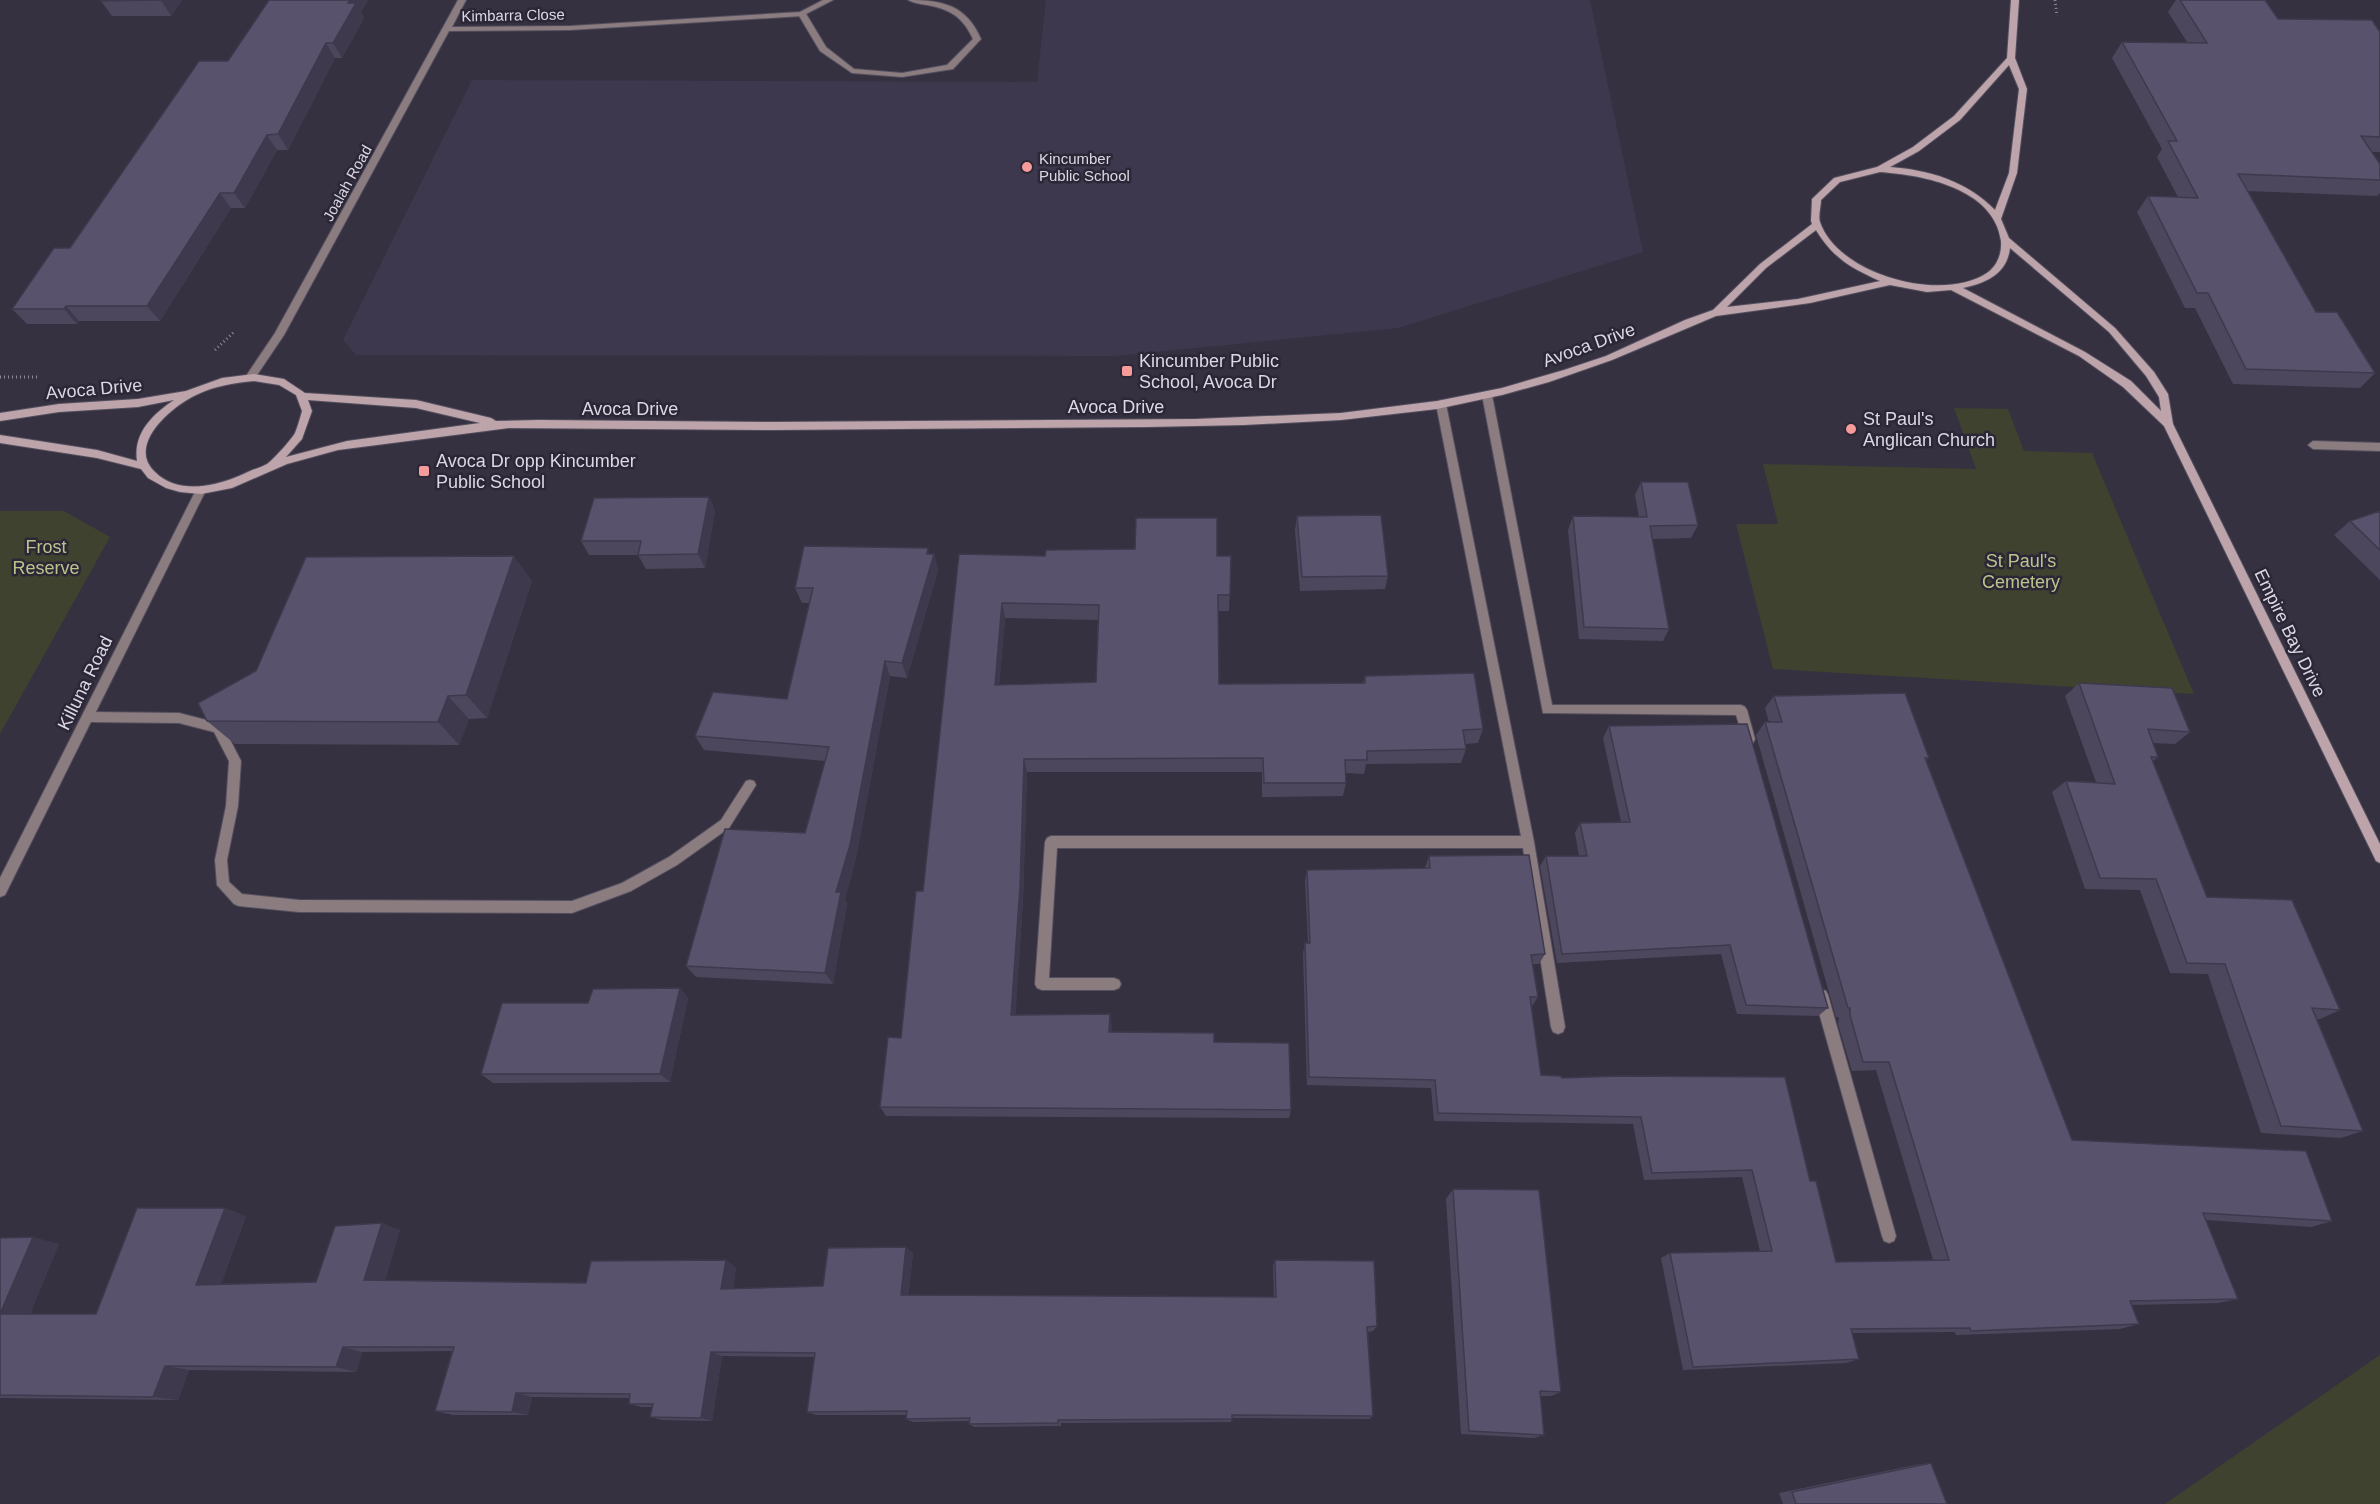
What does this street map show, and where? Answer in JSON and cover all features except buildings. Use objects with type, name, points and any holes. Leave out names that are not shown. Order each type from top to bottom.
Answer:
[{"type":"main road","points":[[1997,218],[2013,173],[2023,89],[2012,58],[2015,0]]},
{"type":"main road","points":[[1880,169],[1916,149],[1957,118],[2012,58]]},
{"type":"main road","points":[[1880,169],[1907,170],[1935,177],[1982,201],[1997,218],[2007,240],[2005,256],[1996,271],[1978,282],[1934,290],[1890,282],[1864,272],[1842,258],[1826,243],[1816,226],[1814,208],[1820,192],[1835,180],[1855,172],[1880,169]]},
{"type":"main road","name":"Avoca Drive","points":[[1716,313],[1749,277],[1785,246],[1816,226]]},
{"type":"main road","name":"Empire Bay Drive","points":[[2007,240],[2112,330],[2150,374],[2164,397],[2168,424],[2380,857]]},
{"type":"main road","name":"Avoca Drive","points":[[191,392],[171,405],[155,420],[144,435],[140,452],[143,466],[154,480],[175,488],[201,490],[225,487],[270,467],[334,446],[500,424],[709,426],[1242,423],[1339,418],[1441,404],[1487,395],[1546,379],[1608,358],[1716,313],[1799,302],[1890,282]]},
{"type":"main road","name":"Empire Bay Drive","points":[[1955,288],[2082,354],[2127,384],[2168,424]]},
{"type":"main road","name":"Avoca Drive","points":[[0,417],[59,408],[138,403],[191,392],[231,378],[251,376],[273,378],[290,385],[303,396],[308,412],[304,430],[291,449],[270,467]]},
{"type":"main road","name":"Avoca Drive","points":[[303,396],[416,404],[500,424]]},
{"type":"main road","name":"Avoca Drive","points":[[0,439],[97,454],[143,466]]},
{"type":"street","name":"Joalah Road","points":[[251,376],[279,335],[462,0]]},
{"type":"street","name":"Kimbarra Close","points":[[446,29],[570,28],[802,14],[829,0]]},
{"type":"street","points":[[802,14],[823,50],[852,71],[902,75],[950,67],[977,39],[971,24],[952,7],[912,0]]},
{"type":"street","points":[[1487,395],[1547,710],[1740,710],[1754,756]]},
{"type":"street","points":[[1441,404],[1528,842],[1558,1027]]},
{"type":"street","points":[[2313,445],[2380,447]]},
{"type":"street","name":"Killuna Road","points":[[0,891],[201,490]]},
{"type":"street","points":[[89,717],[179,718],[218,728],[235,761],[232,806],[221,860],[223,885],[239,900],[299,906],[572,907],[626,886],[672,861],[725,824],[750,785]]},
{"type":"street","points":[[1114,984],[1042,984],[1051,843],[1528,842]]},
{"type":"street","points":[[1818,984],[1889,1236]]},
{"type":"path","points":[[2055,0],[2057,16]]},
{"type":"path","points":[[213,351],[235,331]]},
{"type":"path","points":[[0,377],[45,377]]},
{"type":"shaded area","name":"Kincumber Public School","points":[[1046,0],[1590,0],[1643,252],[1398,328],[1114,356],[356,355],[343,340],[472,80],[1037,82]]},
{"type":"green space","name":"St Paul's Cemetery","points":[[1954,408],[2008,409],[2024,451],[2092,453],[2194,694],[1773,669],[1736,524],[1778,524],[1763,464],[1976,469]]},
{"type":"green space","name":"Frost Reserve","points":[[0,511],[64,511],[110,537],[0,734]]},
{"type":"green space","points":[[2380,1355],[2380,1504],[2165,1504]]},
{"type":"place","name":"Kincumber Public School","points":[[1027,167]]},
{"type":"place","name":"Kincumber Public School, Avoca Dr","points":[[1127,371]]},
{"type":"place","name":"St Paul's Anglican Church","points":[[1851,429]]},
{"type":"place","name":"Avoca Dr opp Kincumber Public School","points":[[424,471]]}]
